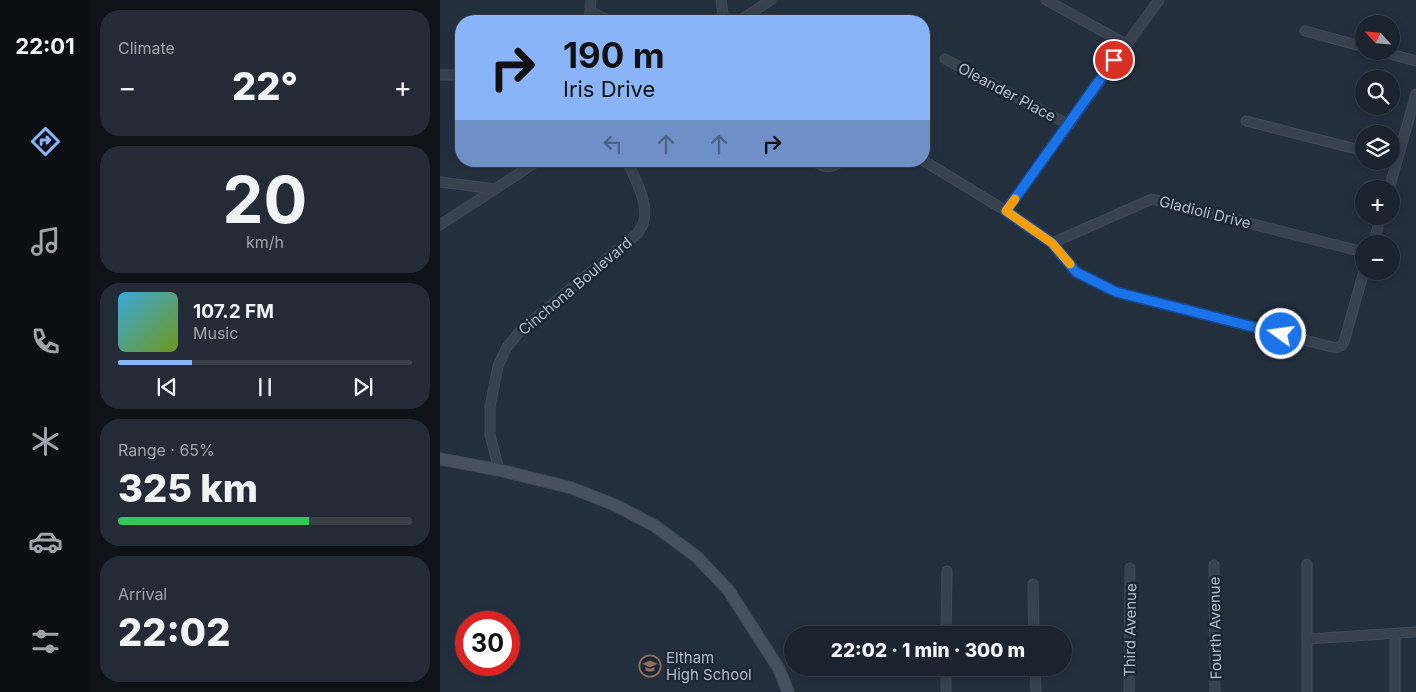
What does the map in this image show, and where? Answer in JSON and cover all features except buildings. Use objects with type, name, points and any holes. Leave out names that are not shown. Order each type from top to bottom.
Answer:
[{"type":"street","points":[[590,15],[592,0]]},
{"type":"street","points":[[721,0],[723,15]]},
{"type":"street","points":[[748,15],[771,0]]},
{"type":"street","points":[[1046,0],[1126,44]]},
{"type":"street","points":[[1006,211],[1159,0]]},
{"type":"street","points":[[1305,31],[1355,45]]},
{"type":"street","points":[[1400,57],[1416,61]]},
{"type":"street","name":"Oleander Place","points":[[945,59],[1069,125]]},
{"type":"street","points":[[440,75],[455,75]]},
{"type":"street","points":[[1400,141],[1416,94]]},
{"type":"street","points":[[1246,121],[1355,149]]},
{"type":"street","points":[[930,165],[1006,211],[1052,243],[1076,272],[1116,292],[1336,348],[1344,342],[1361,280]]},
{"type":"street","points":[[440,226],[529,167]]},
{"type":"street","name":"Cinchona Boulevard","points":[[499,470],[490,435],[490,407],[498,366],[506,348],[521,330],[637,234],[643,224],[645,211],[641,193],[630,167]]},
{"type":"street","points":[[440,182],[495,189]]},
{"type":"street","name":"Gladioli Drive","points":[[1052,243],[1152,199],[1355,250]]},
{"type":"street","points":[[440,459],[499,470],[572,488],[617,506],[655,526],[697,557],[729,591],[780,669],[788,692]]},
{"type":"street","points":[[1307,564],[1307,692]]},
{"type":"street","name":"Fourth Avenue","points":[[1214,565],[1215,692]]},
{"type":"street","name":"Third Avenue","points":[[1129,692],[1130,568]]},
{"type":"street","points":[[946,626],[947,571]]},
{"type":"street","points":[[1033,584],[1034,626]]},
{"type":"street","points":[[1308,639],[1416,632]]},
{"type":"street","points":[[1395,634],[1395,692]]},
{"type":"street","points":[[946,676],[946,692]]},
{"type":"street","points":[[1035,676],[1036,692]]},
{"type":"slow traffic","points":[[1015,199],[1006,211],[1052,243],[1070,264]]},
{"type":"place","name":"Eltham High School","points":[[650,666]]},
{"type":"route","points":[[1114,60],[1006,211],[1052,243],[1076,272],[1116,292],[1281,334]]}]
